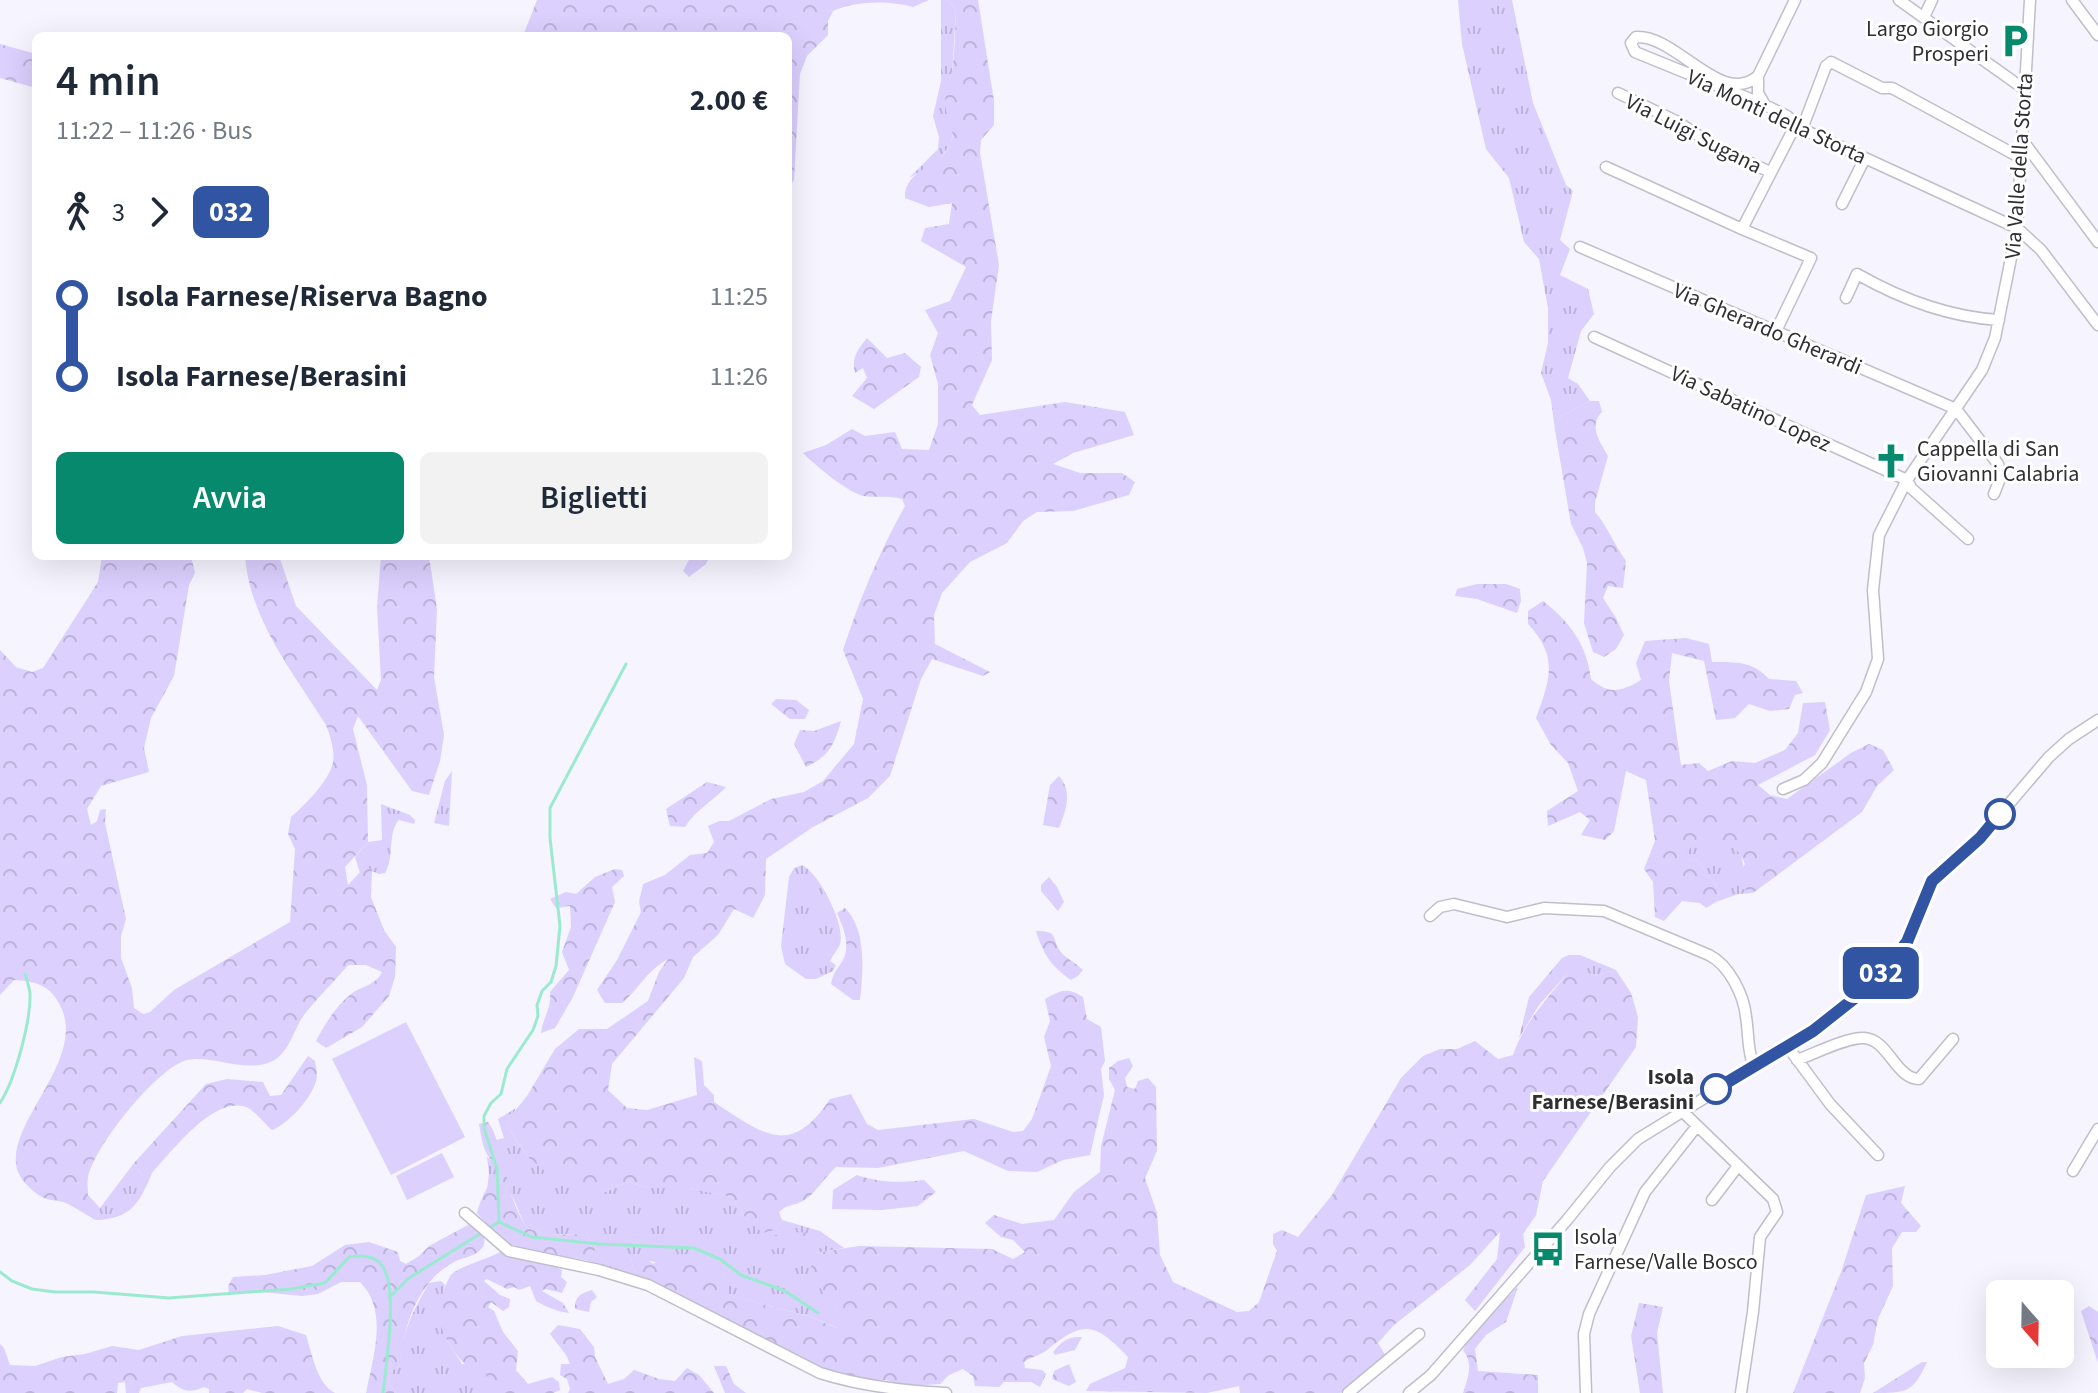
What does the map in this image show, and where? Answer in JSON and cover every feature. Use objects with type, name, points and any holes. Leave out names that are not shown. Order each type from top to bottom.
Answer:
[{"type":"street","points":[[1765,105],[1758,93],[1758,76],[1795,0]]},
{"type":"street","points":[[1899,0],[2024,89]]},
{"type":"street","points":[[1924,17],[1932,0]]},
{"type":"street","name":"Via Valle della Storta","points":[[1783,789],[1804,780],[1822,763],[1853,716],[1875,671],[1878,649],[1873,590],[1879,535],[1907,480],[1982,370],[1999,320],[2017,228],[2030,0]]},
{"type":"street","points":[[2072,0],[2094,20],[2098,35]]},
{"type":"street","name":"Via Monti della Storta","points":[[1758,76],[1746,84],[1729,84],[1687,63],[1680,52],[1644,37],[1631,41],[1635,52],[1765,105],[1785,115],[1798,128],[2017,228],[2036,243],[2098,325]]},
{"type":"street","points":[[1742,229],[1770,172],[1798,128],[1826,66],[1831,62],[1882,88],[1892,88],[2021,158]]},
{"type":"street","name":"Via Luigi Sugana","points":[[1618,93],[1770,172]]},
{"type":"street","points":[[2023,141],[2098,242]]},
{"type":"street","points":[[1842,204],[1865,158]]},
{"type":"street","points":[[1606,167],[1811,258],[1776,331]]},
{"type":"street","name":"Via Gherardo Gherardi","points":[[1580,247],[1956,409]]},
{"type":"street","points":[[1846,298],[1857,274],[1938,310],[1978,319],[1999,320]]},
{"type":"street","name":"Via Sabatino Lopez","points":[[1594,337],[1907,480]]},
{"type":"street","points":[[1956,409],[1998,464],[2001,476],[1994,494]]},
{"type":"street","points":[[1907,480],[1911,488],[1968,539]]},
{"type":"street","points":[[1409,1393],[1431,1375],[1618,1159],[1650,1129],[1788,1047],[1841,1011],[1882,972],[1911,933],[1932,881],[1985,832],[2049,757],[2098,720]]},
{"type":"street","points":[[1430,916],[1440,907],[1454,904],[1507,917],[1560,907],[1604,911],[1709,955],[1723,964],[1730,974],[1745,1010],[1747,1044],[1754,1067]]},
{"type":"street","points":[[1797,1060],[1867,1038],[1875,1042],[1910,1077],[1919,1079],[1953,1039]]},
{"type":"street","points":[[1788,1047],[1830,1104],[1878,1155]]},
{"type":"street","points":[[1681,1110],[1773,1199],[1777,1209],[1760,1237],[1741,1393]]},
{"type":"street","points":[[1586,1393],[1584,1334],[1589,1314],[1645,1192],[1697,1126]]},
{"type":"street","points":[[2073,1171],[2098,1129]]},
{"type":"street","points":[[1712,1200],[1738,1166]]},
{"type":"street","points":[[465,1213],[504,1247],[517,1253],[575,1264],[648,1285],[820,1373],[906,1391],[946,1393]]},
{"type":"street","points":[[1348,1393],[1419,1334]]},
{"type":"green space","points":[[537,0],[929,0],[913,7],[872,3],[833,11],[828,21],[828,35],[807,56],[800,74],[792,183],[792,32],[525,32]]},
{"type":"green space","points":[[941,0],[948,0],[956,10],[952,74],[945,103],[953,132],[951,144],[936,163],[909,178],[938,149],[939,137],[933,116],[941,81]]},
{"type":"green space","points":[[948,0],[978,0],[994,101],[994,125],[981,140],[980,153],[999,265],[991,321],[992,360],[972,405],[980,415],[1065,402],[1125,412],[1134,435],[1073,453],[1053,464],[1080,473],[1122,473],[1135,482],[1129,495],[1073,511],[1037,512],[1023,521],[1007,543],[970,562],[942,593],[934,615],[935,644],[990,672],[983,676],[932,659],[921,679],[890,776],[868,798],[813,827],[766,859],[765,895],[753,918],[734,909],[718,935],[693,957],[684,978],[612,1064],[608,1090],[627,1108],[647,1110],[697,1095],[694,1057],[702,1061],[704,1085],[714,1095],[714,1102],[747,1123],[775,1135],[789,1135],[802,1129],[816,1118],[830,1099],[851,1094],[867,1124],[878,1130],[974,1119],[1013,1132],[1023,1131],[1032,1119],[1051,1066],[1044,1037],[1050,1021],[1045,999],[1068,991],[1083,997],[1087,1019],[1101,1027],[1105,1061],[1101,1069],[1104,1095],[1090,1155],[1063,1160],[1037,1172],[1008,1171],[964,1151],[878,1168],[836,1167],[807,1198],[779,1212],[782,1220],[776,1229],[763,1233],[747,1220],[732,1197],[690,1188],[650,1188],[626,1182],[605,1192],[577,1187],[545,1171],[528,1157],[507,1126],[555,1049],[579,1029],[607,1029],[648,1001],[659,972],[668,959],[654,969],[622,1003],[605,1003],[597,990],[617,960],[641,912],[639,902],[643,884],[665,875],[690,855],[707,853],[714,842],[708,826],[729,821],[771,799],[804,792],[823,781],[854,744],[863,699],[843,650],[870,577],[905,506],[902,499],[864,496],[849,490],[803,453],[826,445],[852,429],[865,436],[895,432],[902,449],[929,450],[938,424],[938,384],[930,355],[938,333],[925,310],[950,301],[966,267],[921,241],[925,228],[949,224],[952,203],[929,207],[905,198],[910,181],[945,153],[952,139],[945,103],[953,64],[956,10]]},
{"type":"green space","points":[[1458,0],[1512,0],[1533,103],[1566,185],[1573,191],[1560,240],[1570,249],[1560,275],[1588,289],[1594,314],[1581,331],[1568,378],[1578,384],[1590,401],[1561,416],[1555,430],[1551,400],[1541,373],[1548,343],[1548,308],[1539,259],[1524,242],[1509,178],[1486,149],[1462,44]]},
{"type":"green space","points":[[0,44],[32,53],[32,87],[0,78]]},
{"type":"green space","points":[[867,338],[887,358],[905,353],[921,367],[919,377],[874,409],[852,396],[867,378],[863,368],[855,373],[854,363],[858,350]]},
{"type":"green space","points":[[1590,401],[1599,401],[1602,412],[1596,428],[1608,456],[1595,512],[1626,561],[1623,588],[1608,586],[1603,598],[1624,635],[1616,649],[1604,657],[1593,652],[1584,623],[1587,563],[1571,524],[1555,430],[1561,416]]},
{"type":"green space","points":[[101,560],[192,560],[195,573],[189,585],[174,676],[151,718],[144,748],[149,772],[101,786],[87,809],[91,825],[97,821],[100,810],[106,809],[105,823],[126,919],[121,936],[121,958],[132,988],[134,1008],[143,1014],[150,1012],[174,990],[290,922],[295,849],[288,834],[291,817],[322,784],[333,762],[333,748],[326,725],[264,624],[255,602],[246,560],[280,560],[296,606],[377,690],[381,680],[377,607],[381,560],[430,560],[437,609],[434,677],[444,735],[440,761],[429,795],[412,791],[358,716],[353,729],[367,785],[368,842],[345,867],[348,885],[364,868],[372,869],[371,897],[384,930],[396,947],[395,977],[389,996],[362,1027],[326,1048],[316,1041],[341,1004],[351,994],[376,980],[382,972],[366,965],[348,965],[304,1015],[286,1049],[275,1060],[246,1065],[193,1059],[184,1061],[157,1079],[127,1112],[93,1164],[88,1177],[88,1195],[100,1208],[95,1220],[65,1203],[40,1196],[18,1172],[16,1154],[21,1134],[55,1070],[63,1048],[66,1026],[56,998],[41,985],[14,980],[0,995],[0,650],[16,667],[32,672],[43,668],[98,582]]},
{"type":"green space","points":[[689,560],[708,560],[689,577],[683,571]]},
{"type":"green space","points":[[1477,584],[1506,584],[1520,589],[1521,601],[1517,613],[1477,599],[1455,596],[1457,589]]},
{"type":"green space","points":[[1543,601],[1576,635],[1586,655],[1591,679],[1609,690],[1621,689],[1641,680],[1636,663],[1645,641],[1686,638],[1709,644],[1712,662],[1744,664],[1757,669],[1769,679],[1796,681],[1803,693],[1795,695],[1789,709],[1770,711],[1749,704],[1735,718],[1716,720],[1704,661],[1672,653],[1669,681],[1681,765],[1699,763],[1708,771],[1732,761],[1755,763],[1785,750],[1798,733],[1803,703],[1825,702],[1830,730],[1815,755],[1758,785],[1770,795],[1787,799],[1851,753],[1869,744],[1883,750],[1894,770],[1877,786],[1862,812],[1753,893],[1742,888],[1736,879],[1745,864],[1736,849],[1698,837],[1684,857],[1698,861],[1720,891],[1716,902],[1706,908],[1700,903],[1682,901],[1664,921],[1655,917],[1653,882],[1644,869],[1655,841],[1646,780],[1626,771],[1614,831],[1605,840],[1581,835],[1590,820],[1580,812],[1548,826],[1547,811],[1578,791],[1568,763],[1551,745],[1536,718],[1549,669],[1544,647],[1528,624],[1528,611]]},
{"type":"green space","points":[[776,699],[796,700],[809,710],[805,719],[790,719],[771,704]]},
{"type":"green space","points":[[841,721],[830,749],[806,767],[794,744],[800,730],[814,731]]},
{"type":"green space","points":[[452,771],[449,826],[434,823],[445,781]]},
{"type":"green space","points":[[1059,776],[1067,795],[1059,828],[1043,825],[1050,785]]},
{"type":"green space","points":[[707,782],[726,787],[685,827],[670,826],[666,809]]},
{"type":"green space","points":[[381,804],[410,815],[415,820],[414,824],[399,820],[395,825],[385,873],[364,868],[360,873],[355,857],[368,842],[382,840]]},
{"type":"green space","points":[[1698,837],[1724,843],[1737,850],[1742,861],[1742,888],[1753,893],[1738,894],[1716,902],[1720,891],[1698,861],[1683,857]]},
{"type":"green space","points":[[802,865],[816,878],[830,900],[841,935],[840,944],[830,961],[836,965],[833,971],[816,979],[806,979],[785,964],[781,946],[789,877],[794,868]]},
{"type":"green space","points":[[615,869],[622,870],[624,876],[612,887],[615,902],[573,997],[555,1028],[541,1033],[550,992],[569,970],[562,952],[571,927],[570,906],[556,908],[550,899],[566,892],[576,894],[595,877]]},
{"type":"green space","points":[[1049,877],[1064,902],[1058,911],[1041,891],[1041,885]]},
{"type":"green space","points":[[845,908],[860,939],[860,1000],[853,1000],[831,984],[845,954],[845,936],[837,913]]},
{"type":"green space","points":[[1036,931],[1053,936],[1062,953],[1083,970],[1078,976],[1071,980],[1058,970],[1045,953]]},
{"type":"green space","points":[[1580,955],[1616,970],[1595,976],[1573,967],[1539,1005],[1519,1038],[1529,997],[1562,958]]},
{"type":"green space","points":[[1573,966],[1595,976],[1616,970],[1631,993],[1638,1017],[1636,1047],[1543,1181],[1536,1215],[1523,1234],[1525,1247],[1475,1311],[1465,1300],[1497,1259],[1500,1232],[1470,1265],[1394,1325],[1378,1343],[1387,1358],[1340,1393],[1240,1393],[1239,1386],[1207,1393],[1086,1391],[1090,1384],[1125,1368],[1128,1357],[1106,1337],[1089,1329],[1070,1334],[1024,1362],[1025,1368],[1042,1370],[1046,1374],[1040,1387],[1031,1382],[1004,1382],[999,1387],[975,1386],[973,1376],[963,1369],[949,1375],[940,1384],[907,1386],[886,1380],[873,1382],[832,1374],[636,1276],[631,1259],[639,1254],[653,1264],[670,1257],[697,1258],[722,1270],[728,1295],[808,1316],[837,1328],[836,1305],[809,1277],[814,1253],[859,1246],[992,1249],[1013,1259],[1025,1252],[1013,1240],[1001,1237],[985,1223],[994,1215],[1022,1224],[1054,1220],[1074,1192],[1100,1172],[1101,1146],[1115,1090],[1109,1079],[1109,1068],[1129,1058],[1133,1066],[1125,1078],[1127,1087],[1135,1089],[1138,1081],[1148,1078],[1156,1087],[1157,1151],[1145,1178],[1157,1213],[1160,1255],[1173,1282],[1237,1312],[1249,1311],[1259,1302],[1277,1251],[1273,1234],[1282,1230],[1298,1237],[1332,1195],[1401,1078],[1423,1056],[1440,1049],[1457,1049],[1475,1041],[1498,1059],[1513,1055],[1532,1019]]},
{"type":"green space","points":[[406,1022],[465,1137],[391,1175],[332,1059]]},
{"type":"green space","points":[[308,1056],[315,1061],[316,1081],[292,1117],[272,1130],[248,1108],[235,1106],[222,1109],[195,1127],[152,1173],[142,1176],[134,1163],[206,1084],[227,1079],[263,1082],[270,1096],[281,1095]]},
{"type":"green space","points":[[516,1108],[507,1126],[528,1157],[605,1192],[626,1182],[650,1188],[690,1188],[732,1197],[747,1220],[776,1229],[782,1220],[820,1231],[844,1248],[815,1253],[836,1305],[838,1328],[808,1316],[727,1295],[722,1270],[631,1259],[636,1276],[585,1260],[596,1249],[586,1234],[548,1235],[527,1228],[508,1190],[487,1190],[487,1157],[492,1160],[499,1154],[496,1140],[504,1138],[498,1119]]},
{"type":"green space","points":[[488,1122],[497,1140],[498,1160],[489,1157],[483,1144],[479,1124]]},
{"type":"green space","points":[[442,1153],[454,1177],[407,1200],[396,1176]]},
{"type":"green space","points":[[134,1163],[142,1176],[152,1173],[138,1201],[117,1217],[95,1220],[100,1208]]},
{"type":"green space","points":[[857,1175],[890,1182],[924,1180],[936,1192],[918,1206],[882,1210],[832,1209],[833,1190]]},
{"type":"green space","points":[[502,1176],[507,1177],[514,1203],[527,1228],[548,1235],[586,1234],[596,1249],[585,1260],[532,1254],[504,1242],[477,1213],[489,1186]]},
{"type":"green space","points":[[1905,1186],[1901,1203],[1921,1226],[1916,1232],[1902,1232],[1892,1248],[1893,1286],[1878,1319],[1873,1345],[1864,1363],[1865,1378],[1860,1393],[1793,1393],[1841,1272],[1866,1195]]},
{"type":"green space","points":[[468,1225],[482,1233],[484,1244],[476,1253],[441,1270],[422,1293],[409,1321],[401,1365],[391,1371],[388,1381],[395,1393],[366,1393],[375,1350],[376,1320],[369,1294],[360,1282],[341,1282],[318,1294],[302,1296],[251,1291],[229,1293],[228,1286],[233,1277],[265,1275],[312,1266],[345,1245],[369,1242],[398,1252],[400,1261],[406,1264],[429,1246]]},
{"type":"green space","points":[[792,1232],[812,1233],[804,1242],[787,1244],[774,1250],[759,1245],[766,1237]]},
{"type":"green space","points":[[502,1251],[562,1270],[561,1277],[567,1282],[562,1293],[542,1291],[563,1303],[569,1313],[536,1301],[530,1286],[519,1290],[514,1287],[507,1289],[487,1279],[484,1281],[500,1295],[510,1299],[509,1307],[503,1311],[491,1302],[488,1307],[494,1311],[503,1332],[518,1351],[516,1370],[528,1384],[552,1377],[559,1382],[560,1390],[553,1393],[486,1393],[486,1375],[480,1363],[472,1369],[466,1365],[449,1344],[441,1326],[438,1308],[451,1275]]},
{"type":"green space","points":[[441,1281],[445,1285],[438,1311],[447,1340],[462,1364],[480,1362],[486,1375],[486,1393],[395,1393],[388,1381],[391,1371],[401,1365],[409,1322],[429,1283]]},
{"type":"green space","points":[[1518,1287],[1506,1322],[1486,1335],[1475,1349],[1478,1371],[1538,1375],[1538,1393],[1463,1393],[1469,1366],[1463,1350],[1473,1332]]},
{"type":"green space","points":[[592,1290],[597,1297],[591,1302],[589,1312],[575,1309],[579,1296]]},
{"type":"green space","points":[[1639,1303],[1663,1307],[1657,1333],[1663,1393],[1640,1393],[1631,1336]]},
{"type":"green space","points":[[2089,1306],[2098,1312],[2098,1363],[2081,1311]]},
{"type":"green space","points":[[558,1325],[580,1329],[594,1347],[595,1357],[608,1384],[624,1379],[634,1370],[675,1381],[687,1368],[699,1375],[714,1393],[568,1393],[567,1379],[560,1375],[561,1364],[570,1364],[550,1334]]},
{"type":"green space","points":[[278,1326],[306,1335],[319,1376],[335,1393],[262,1393],[247,1389],[243,1393],[209,1393],[209,1389],[204,1387],[187,1390],[172,1382],[141,1388],[139,1393],[126,1393],[125,1382],[118,1383],[117,1393],[0,1393],[0,1344],[10,1365],[35,1366],[112,1346],[139,1350],[182,1336]]},
{"type":"green space","points":[[1082,1337],[1075,1350],[1055,1355],[1053,1352],[1066,1340]]},
{"type":"green space","points":[[1922,1362],[1927,1362],[1917,1380],[1907,1389],[1873,1393]]},
{"type":"green space","points":[[1069,1364],[1076,1382],[1069,1386],[1052,1379],[1054,1371]]},
{"type":"green space","points":[[714,1366],[726,1366],[734,1384],[746,1393],[725,1393]]},
{"type":"waterway","points":[[499,1222],[497,1169],[484,1128],[484,1116],[491,1103],[501,1094],[507,1069],[533,1030],[542,991],[551,982],[556,966],[560,926],[550,838],[550,808],[626,664]]},
{"type":"waterway","points":[[0,1103],[11,1080],[25,1034],[30,1005],[25,974]]},
{"type":"waterway","points":[[389,1298],[409,1278],[499,1222],[532,1237],[694,1248],[720,1259],[741,1275],[785,1291],[818,1313]]},
{"type":"waterway","points":[[0,1272],[32,1289],[169,1298],[291,1289],[325,1283],[349,1257],[372,1258],[383,1267],[390,1292],[390,1328],[383,1393]]},
{"type":"bus line","name":"032","points":[[1716,1089],[1813,1031],[1870,986],[1907,942],[1932,881],[1980,838],[2000,814]]},
{"type":"place","name":"Largo Giorgio Prosperi","points":[[2015,41]]},
{"type":"place","name":"Cappella di San Giovanni Calabria","points":[[1891,461]]},
{"type":"place","name":"Isola Farnese/Berasini","points":[[1716,1089]]},
{"type":"place","name":"Isola Farnese/Valle Bosco","points":[[1548,1249]]}]
